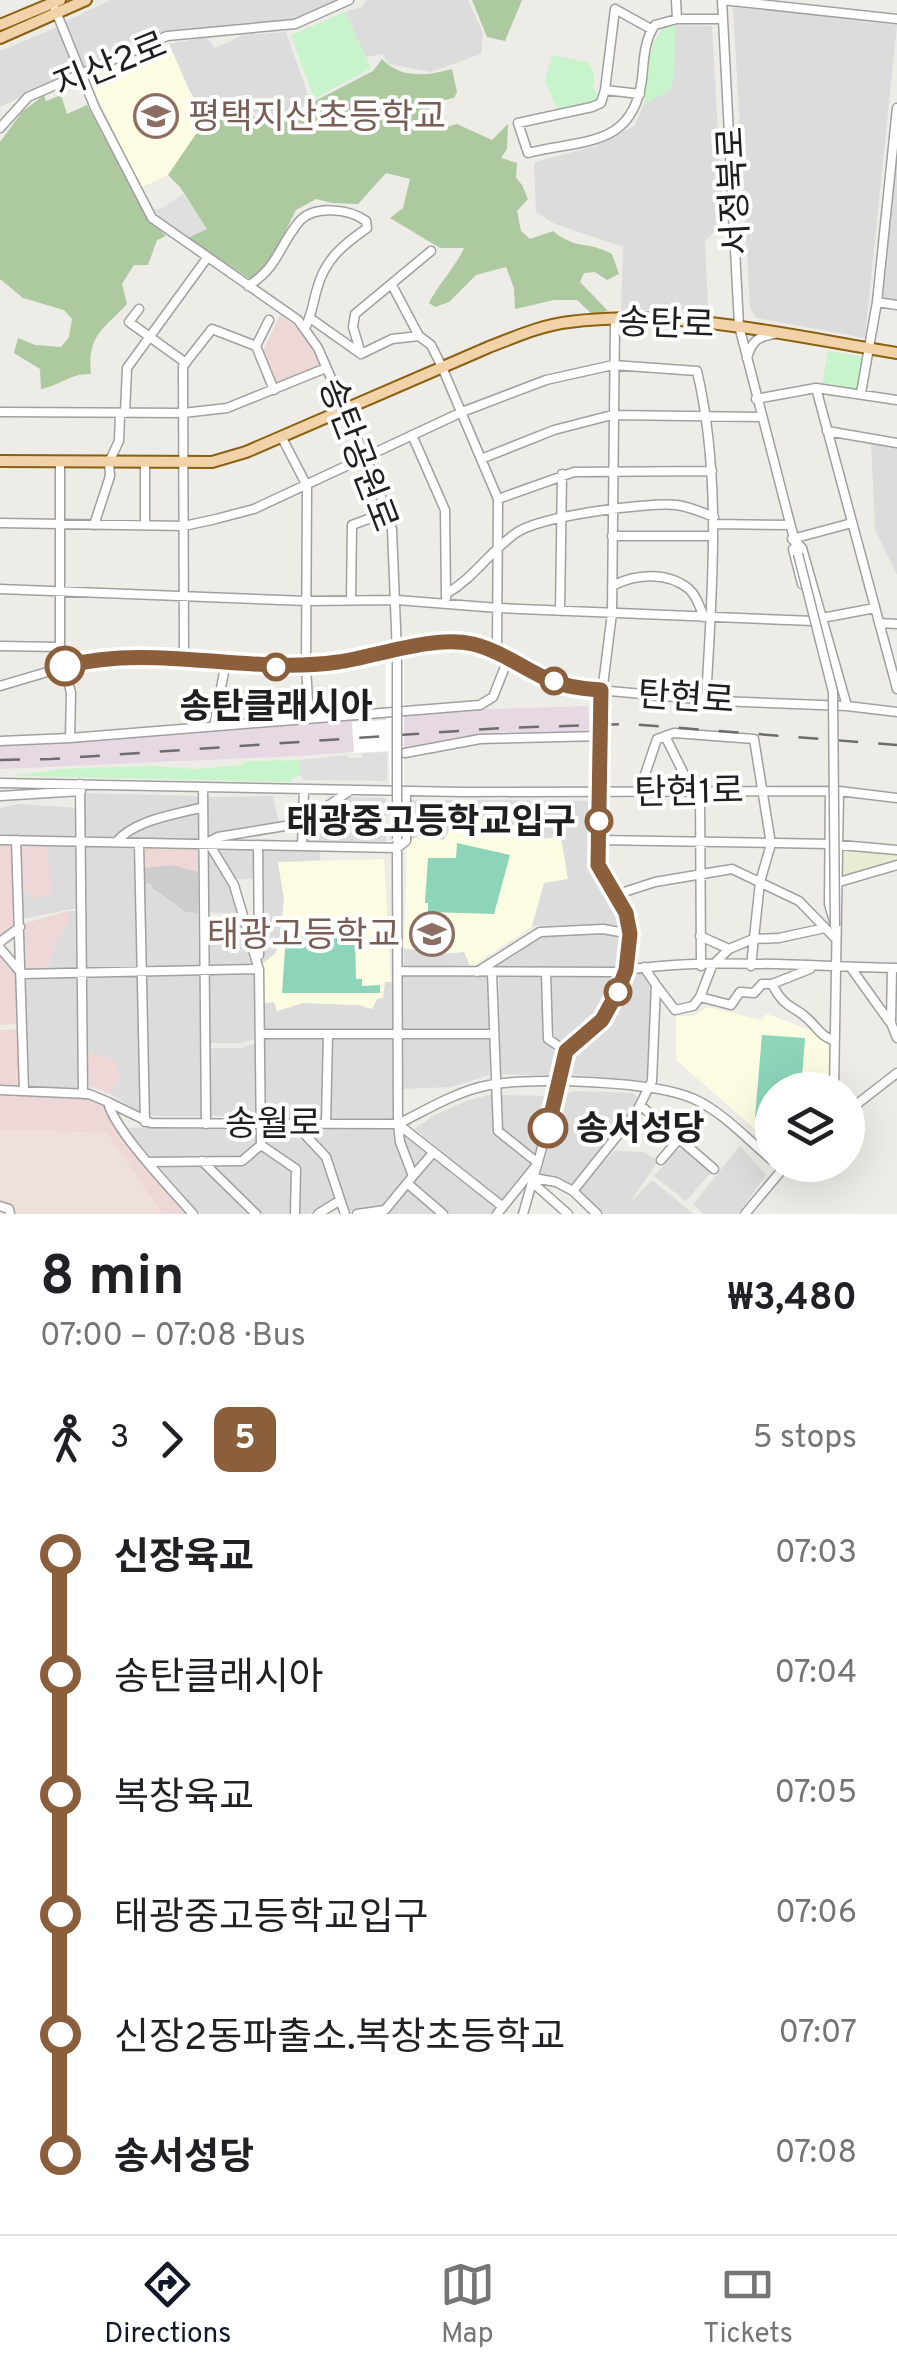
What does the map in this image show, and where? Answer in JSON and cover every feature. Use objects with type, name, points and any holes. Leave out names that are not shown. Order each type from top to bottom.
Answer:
[{"type":"main road","points":[[0,26],[55,4],[86,0]]},
{"type":"main road","points":[[0,38],[55,4]]},
{"type":"main road","name":"송탄로","points":[[0,461],[212,462],[246,452],[529,332],[568,322],[615,320],[739,326],[897,353]]},
{"type":"street","name":"지산2로","points":[[0,128],[28,97],[167,36],[295,24],[349,0]]},
{"type":"street","points":[[676,0],[676,19]]},
{"type":"street","points":[[722,0],[897,20]]},
{"type":"street","name":"서정북로","points":[[722,0],[739,326],[833,692],[830,927]]},
{"type":"street","name":"송탄공원로","points":[[55,4],[81,75],[152,218],[305,328],[387,512],[395,544],[397,600],[398,1124],[410,1180]]},
{"type":"street","points":[[613,5],[652,29],[640,94],[631,118],[617,131],[528,153],[524,149],[518,123],[601,103],[613,5]]},
{"type":"street","points":[[652,29],[676,19],[723,19]]},
{"type":"street","points":[[605,90],[640,94]]},
{"type":"street","points":[[860,393],[877,302],[897,108]]},
{"type":"street","points":[[248,286],[272,268],[306,216],[342,210],[355,212],[366,221],[367,228],[339,248],[320,276],[305,328]]},
{"type":"street","points":[[362,354],[352,326],[356,314],[432,251]]},
{"type":"street","points":[[94,525],[110,476],[109,462],[120,441],[126,368],[207,258]]},
{"type":"street","points":[[392,285],[442,368],[498,499],[497,654]]},
{"type":"street","points":[[877,302],[897,305]]},
{"type":"street","points":[[139,309],[129,322],[185,364]]},
{"type":"street","points":[[310,318],[362,354]]},
{"type":"street","points":[[268,320],[256,346],[274,390]]},
{"type":"street","points":[[524,1214],[566,1051],[602,1020],[618,991],[626,970],[630,934],[626,913],[598,865],[601,690],[612,613],[615,320]]},
{"type":"street","points":[[184,658],[185,364],[212,329],[256,346]]},
{"type":"street","points":[[747,358],[760,336],[778,334]]},
{"type":"street","points":[[362,354],[392,339],[420,336]]},
{"type":"street","points":[[0,523],[184,526],[254,510],[462,412],[546,380],[612,365],[696,371],[707,415],[714,520],[706,700]]},
{"type":"street","points":[[0,412],[184,413],[227,408],[326,368]]},
{"type":"street","points":[[816,388],[897,689]]},
{"type":"street","points":[[756,399],[816,388],[897,400]]},
{"type":"street","points":[[481,459],[554,430],[612,415],[761,417]]},
{"type":"street","points":[[828,431],[897,442]]},
{"type":"street","points":[[412,435],[445,510],[446,598]]},
{"type":"street","points":[[281,436],[306,486],[306,666],[310,718]]},
{"type":"street","points":[[60,462],[60,647],[70,693],[70,738]]},
{"type":"street","points":[[145,462],[145,525]]},
{"type":"street","points":[[498,499],[562,474],[712,471]]},
{"type":"street","points":[[560,611],[562,474]]},
{"type":"street","points":[[446,598],[522,529],[561,516],[672,504],[714,520],[790,524]]},
{"type":"street","points":[[351,600],[352,526],[387,512]]},
{"type":"street","points":[[792,539],[852,523]]},
{"type":"street","points":[[612,536],[713,536]]},
{"type":"street","points":[[792,539],[802,548],[830,705]]},
{"type":"street","points":[[612,586],[629,578],[655,576],[690,590],[707,618]]},
{"type":"street","points":[[0,589],[306,600],[446,598],[498,608],[707,618],[817,620],[875,608]]},
{"type":"street","points":[[817,620],[846,706]]},
{"type":"street","points":[[879,623],[897,624]]},
{"type":"street","name":"탄현로","points":[[0,686],[98,658],[184,658],[306,666],[456,643],[471,644],[549,680],[577,688],[897,712]]},
{"type":"street","points":[[0,646],[60,647]]},
{"type":"street","points":[[0,741],[480,705],[493,696],[508,659]]},
{"type":"street","points":[[214,726],[226,661]]},
{"type":"street","points":[[816,704],[830,688]]},
{"type":"street","points":[[405,752],[480,739],[602,733]]},
{"type":"street","points":[[639,792],[657,739],[674,733],[754,738],[770,844],[760,882],[751,966]]},
{"type":"street","points":[[665,736],[683,772]]},
{"type":"street","name":"탄현1로","points":[[0,783],[80,788],[834,791],[897,798]]},
{"type":"street","points":[[0,796],[80,788],[83,1094]]},
{"type":"street","points":[[203,788],[206,1124]]},
{"type":"street","points":[[302,846],[304,790]]},
{"type":"street","points":[[205,844],[218,837],[303,823],[350,790]]},
{"type":"street","points":[[700,790],[700,966]]},
{"type":"street","points":[[0,840],[397,844],[406,841],[406,791]]},
{"type":"street","points":[[834,791],[829,904],[830,927],[835,938],[834,1072]]},
{"type":"street","points":[[116,842],[148,822],[203,808]]},
{"type":"street","points":[[16,840],[24,1091]]},
{"type":"street","points":[[598,840],[834,844],[897,850]]},
{"type":"street","points":[[124,1129],[126,1124],[144,1121],[139,843]]},
{"type":"street","points":[[205,844],[234,885],[259,970]]},
{"type":"street","points":[[830,927],[839,882],[834,844]]},
{"type":"street","points":[[148,1162],[242,1161],[261,1145],[258,845]]},
{"type":"street","points":[[839,882],[897,865]]},
{"type":"street","points":[[616,895],[655,882],[732,869],[799,901],[830,927]]},
{"type":"street","points":[[644,968],[675,1010],[694,1006],[712,966],[729,949],[753,939],[830,927]]},
{"type":"street","points":[[20,928],[0,945],[22,974]]},
{"type":"street","points":[[477,972],[540,932],[603,928],[630,934]]},
{"type":"street","points":[[700,936],[729,949]]},
{"type":"street","points":[[400,971],[546,972],[700,966],[895,968],[891,1023]]},
{"type":"street","points":[[700,997],[731,1005],[740,992],[754,992],[762,984],[772,984],[814,967]]},
{"type":"street","points":[[851,968],[891,1023],[897,1038]]},
{"type":"street","points":[[22,974],[259,970]]},
{"type":"street","points":[[492,972],[498,1132],[538,1163]]},
{"type":"street","points":[[546,972],[548,1040],[566,1051]]},
{"type":"street","points":[[772,984],[788,1008],[808,1019],[815,1032],[834,1040]]},
{"type":"street","points":[[573,1191],[640,1106],[652,1081],[656,985]]},
{"type":"street","points":[[261,1034],[494,1034]]},
{"type":"street","points":[[326,1123],[328,1034]]},
{"type":"street","points":[[865,1098],[897,1073]]},
{"type":"street","points":[[538,1163],[500,1210],[398,1124],[455,1096],[494,1084],[668,1089],[697,1100],[755,1146]]},
{"type":"street","name":"송월로","points":[[0,1090],[83,1094],[144,1121],[398,1124]]},
{"type":"street","points":[[108,1102],[148,1162],[193,1214]]},
{"type":"street","points":[[640,1106],[714,1168]]},
{"type":"street","points":[[294,1124],[326,1157],[345,1214]]},
{"type":"street","points":[[660,1160],[679,1139]]},
{"type":"street","points":[[261,1145],[296,1169],[295,1214]]},
{"type":"street","points":[[358,1214],[385,1212],[432,1154]]},
{"type":"street","points":[[202,1162],[256,1214]]},
{"type":"street","points":[[410,1180],[443,1214]]},
{"type":"street","points":[[533,1180],[556,1182],[573,1191],[597,1214]]},
{"type":"street","points":[[533,1180],[568,1214]]},
{"type":"street","points":[[745,1214],[770,1182]]},
{"type":"street","points":[[322,1211],[339,1201]]},
{"type":"street","points":[[0,1206],[9,1209],[10,1214]]},
{"type":"shaded area","points":[[111,0],[342,0],[297,20],[167,30],[85,71],[66,21]]},
{"type":"shaded area","points":[[367,0],[468,0],[483,33],[481,54],[431,72],[389,64],[383,54],[366,57],[345,12],[362,7]]},
{"type":"shaded area","points":[[733,7],[897,25],[865,338],[756,318],[750,308]]},
{"type":"shaded area","points":[[675,25],[712,26],[723,224],[705,241],[708,308],[621,311],[623,247],[553,223],[536,212],[534,166],[535,162],[596,146],[634,126],[644,104],[670,90]]},
{"type":"shaded area","points":[[57,27],[76,70],[0,107],[0,51]]},
{"type":"shaded area","points":[[286,32],[311,103],[275,118],[245,110],[207,118],[189,90],[169,44],[206,37],[215,48],[243,35]]},
{"type":"shaded area","name":"평택지산초등학교","points":[[169,44],[189,90],[207,118],[168,175],[141,188],[89,79]]},
{"type":"shaded area","points":[[897,145],[897,302],[881,300]]},
{"type":"shaded area","points":[[183,194],[207,229],[188,238],[153,209],[161,209]]},
{"type":"shaded area","points":[[280,315],[304,333],[321,367],[277,385],[263,351]]},
{"type":"shaded area","points":[[871,442],[897,446],[897,575],[875,530]]},
{"type":"shaded area","points":[[588,706],[591,732],[504,732],[416,747],[299,756],[0,769],[0,743],[160,735],[457,710]]},
{"type":"shaded area","points":[[387,752],[387,781],[304,780],[300,775],[299,760],[347,755],[362,758],[362,753]]},
{"type":"shaded area","points":[[84,793],[199,796],[198,806],[114,838],[83,838]]},
{"type":"shaded area","points":[[273,796],[279,823],[205,838],[206,797]]},
{"type":"shaded area","points":[[345,797],[386,798],[386,842],[306,841],[306,824]]},
{"type":"shaded area","points":[[410,800],[458,800],[456,817],[444,840],[420,835],[407,843]]},
{"type":"shaded area","points":[[458,800],[472,800],[475,818],[494,821],[497,813],[513,825],[534,831],[540,839],[561,837],[568,879],[544,883],[532,926],[470,965],[464,952],[439,954],[404,948],[407,843],[420,835],[444,840],[456,817]]},
{"type":"shaded area","points":[[472,800],[598,801],[598,867],[630,932],[607,924],[532,926],[544,882],[540,839],[534,831],[513,825],[497,814],[495,821],[474,818]]},
{"type":"shaded area","points":[[19,804],[78,808],[77,838],[0,837],[0,808]]},
{"type":"shaded area","points":[[199,811],[199,842],[122,840],[148,823]]},
{"type":"shaded area","points":[[19,843],[46,844],[53,894],[32,900],[29,892],[21,894]]},
{"type":"shaded area","points":[[0,844],[13,844],[16,928],[0,939]]},
{"type":"shaded area","points":[[46,844],[77,844],[78,908],[22,919],[21,894],[29,892],[48,861]]},
{"type":"shaded area","points":[[82,844],[137,846],[138,970],[84,971]]},
{"type":"shaded area","points":[[142,846],[198,847],[198,872],[173,865],[143,868]]},
{"type":"shaded area","points":[[209,847],[232,887],[240,915],[206,912],[205,849]]},
{"type":"shaded area","points":[[214,847],[255,849],[255,879],[233,879]]},
{"type":"shaded area","points":[[844,849],[897,855],[897,864],[841,879]]},
{"type":"shaded area","points":[[262,850],[320,850],[320,860],[278,863],[284,899],[280,936],[276,953],[262,964]]},
{"type":"shaded area","points":[[384,859],[391,982],[385,982],[383,998],[377,999],[372,1009],[303,1003],[277,1011],[274,1002],[263,1003],[262,964],[276,953],[284,899],[278,862]]},
{"type":"shaded area","points":[[173,865],[198,872],[198,914],[186,912],[150,883],[143,884],[143,868]]},
{"type":"shaded area","points":[[150,882],[154,891],[186,912],[198,914],[199,968],[145,968],[143,884]]},
{"type":"shaded area","points":[[67,911],[78,911],[78,971],[46,971],[56,942],[69,921]]},
{"type":"shaded area","points":[[67,911],[70,921],[56,942],[46,971],[25,970],[23,924]]},
{"type":"shaded area","points":[[205,917],[240,919],[251,947],[252,967],[206,967]]},
{"type":"shaded area","points":[[605,930],[629,939],[615,972],[490,968],[538,936]]},
{"type":"shaded area","points":[[404,948],[439,954],[464,952],[470,965],[404,968]]},
{"type":"shaded area","points":[[0,955],[20,977],[20,1024],[0,1025]]},
{"type":"shaded area","points":[[628,972],[643,972],[655,991],[650,1077],[646,1081],[567,1074],[570,1056],[605,1020]]},
{"type":"shaded area","points":[[256,973],[257,1038],[242,1043],[208,1043],[205,975]]},
{"type":"shaded area","points":[[494,973],[493,1030],[402,1031],[403,974]]},
{"type":"shaded area","points":[[552,974],[621,974],[604,1011],[567,1050],[552,1030]]},
{"type":"shaded area","points":[[199,975],[202,1116],[148,1116],[143,976]]},
{"type":"shaded area","points":[[499,975],[546,975],[545,1040],[561,1058],[555,1076],[500,1074]]},
{"type":"shaded area","points":[[25,977],[78,977],[81,1089],[27,1088]]},
{"type":"shaded area","points":[[138,977],[142,1113],[110,1094],[121,1077],[116,1071],[118,1062],[87,1051],[86,978]]},
{"type":"shaded area","points":[[384,982],[395,982],[395,1032],[264,1031],[263,1003],[274,1002],[277,1010],[303,1003],[371,1009]]},
{"type":"shaded area","points":[[708,1007],[761,1020],[767,1014],[834,1039],[833,1072],[755,1072],[755,1129],[676,1060],[676,1016],[693,1016]]},
{"type":"shaded area","points":[[19,1029],[22,1086],[0,1086],[0,1030]]},
{"type":"shaded area","points":[[325,1036],[324,1118],[264,1117],[264,1037]]},
{"type":"shaded area","points":[[330,1036],[396,1036],[393,1119],[329,1118]]},
{"type":"shaded area","points":[[493,1036],[489,1075],[452,1087],[403,1089],[402,1037]]},
{"type":"shaded area","points":[[257,1043],[259,1117],[209,1116],[208,1048],[241,1048]]},
{"type":"shaded area","points":[[87,1051],[119,1062],[116,1071],[121,1076],[110,1094],[89,1086]]},
{"type":"shaded area","points":[[633,1093],[637,1097],[635,1107],[573,1188],[540,1176],[565,1094]]},
{"type":"shaded area","points":[[0,1094],[89,1095],[101,1100],[146,1165],[190,1214],[162,1214],[107,1133],[0,1130]]},
{"type":"shaded area","points":[[493,1094],[495,1132],[535,1168],[503,1203],[415,1129],[434,1115]]},
{"type":"shaded area","points":[[498,1095],[558,1096],[538,1163],[500,1130]]},
{"type":"shaded area","points":[[259,1124],[259,1144],[240,1159],[149,1161],[125,1128]]},
{"type":"shaded area","points":[[265,1125],[294,1126],[325,1160],[336,1197],[309,1214],[297,1214],[299,1167],[263,1144]]},
{"type":"shaded area","points":[[304,1125],[395,1128],[429,1154],[384,1206],[347,1212],[331,1158]]},
{"type":"shaded area","points":[[0,1130],[107,1133],[162,1214],[0,1214]]},
{"type":"shaded area","points":[[740,1146],[755,1163],[755,1182],[761,1182],[738,1214],[704,1214],[693,1204]]},
{"type":"shaded area","points":[[686,1148],[713,1170],[686,1201],[654,1176],[677,1150]]},
{"type":"shaded area","points":[[261,1149],[294,1170],[292,1214],[260,1214],[206,1165],[243,1163]]},
{"type":"shaded area","points":[[614,1151],[644,1152],[658,1161],[629,1204],[652,1180],[694,1214],[604,1214],[578,1192]]},
{"type":"shaded area","points":[[433,1157],[500,1208],[495,1214],[447,1214],[412,1182]]},
{"type":"shaded area","points":[[201,1164],[252,1214],[196,1214],[153,1165]]},
{"type":"shaded area","points":[[408,1187],[438,1214],[389,1214]]},
{"type":"green space","points":[[472,0],[522,0],[505,41],[487,37]]},
{"type":"green space","points":[[345,12],[371,68],[314,99],[291,35]]},
{"type":"green space","points":[[675,25],[670,90],[644,104],[651,46],[663,28]]},
{"type":"green space","points":[[552,55],[589,63],[594,74],[593,89],[599,95],[596,102],[557,109],[545,81]]},
{"type":"green space","points":[[382,59],[406,73],[452,69],[457,92],[454,98],[433,106],[421,124],[443,128],[457,124],[492,140],[508,124],[507,149],[501,158],[517,163],[516,178],[528,199],[517,211],[521,231],[530,239],[553,231],[569,241],[612,254],[619,274],[607,280],[595,272],[584,273],[580,282],[608,311],[592,314],[577,300],[554,300],[515,309],[514,288],[506,267],[476,275],[449,302],[435,307],[429,303],[464,248],[440,248],[390,218],[403,208],[410,179],[386,173],[358,204],[316,199],[296,210],[268,266],[250,279],[188,238],[206,228],[168,175],[207,118],[245,110],[260,119],[291,116],[373,71]]},
{"type":"green space","points":[[44,95],[46,101],[61,95],[67,114],[87,105],[147,218],[166,236],[157,240],[148,265],[134,265],[122,284],[127,304],[94,342],[91,374],[41,389],[40,369],[14,353],[18,338],[35,345],[61,347],[69,337],[72,319],[64,310],[23,298],[0,279],[0,142],[22,112]]},
{"type":"green space","points":[[828,351],[864,357],[858,390],[822,384]]},
{"type":"green space","points":[[299,760],[300,775],[291,782],[13,776],[61,769],[197,769],[249,761]]},
{"type":"green space","points":[[457,843],[510,855],[494,914],[428,912],[428,858],[456,858]]},
{"type":"green space","points":[[286,935],[355,935],[356,979],[362,979],[362,986],[380,985],[380,993],[282,993]]},
{"type":"green space","points":[[762,1035],[805,1038],[802,1072],[759,1072]]},
{"type":"pier","points":[[404,656],[404,838],[391,838],[389,751],[354,753],[352,722],[386,720],[386,657]]},
{"type":"railway","points":[[0,760],[502,728],[630,724],[897,745]]},
{"type":"bus line","name":"5","points":[[65,666],[98,658],[136,656],[296,667],[456,643],[488,649],[549,680],[601,690],[598,865],[626,913],[630,934],[626,970],[602,1020],[566,1051],[548,1128]]},
{"type":"place","name":"평택지산초등학교","points":[[156,116]]},
{"type":"place","name":"송탄클래시아","points":[[276,667]]},
{"type":"place","name":"태광중고등학교입구","points":[[599,821]]},
{"type":"place","name":"태광고등학교","points":[[432,934]]},
{"type":"place","name":"송서성당","points":[[548,1128]]}]
